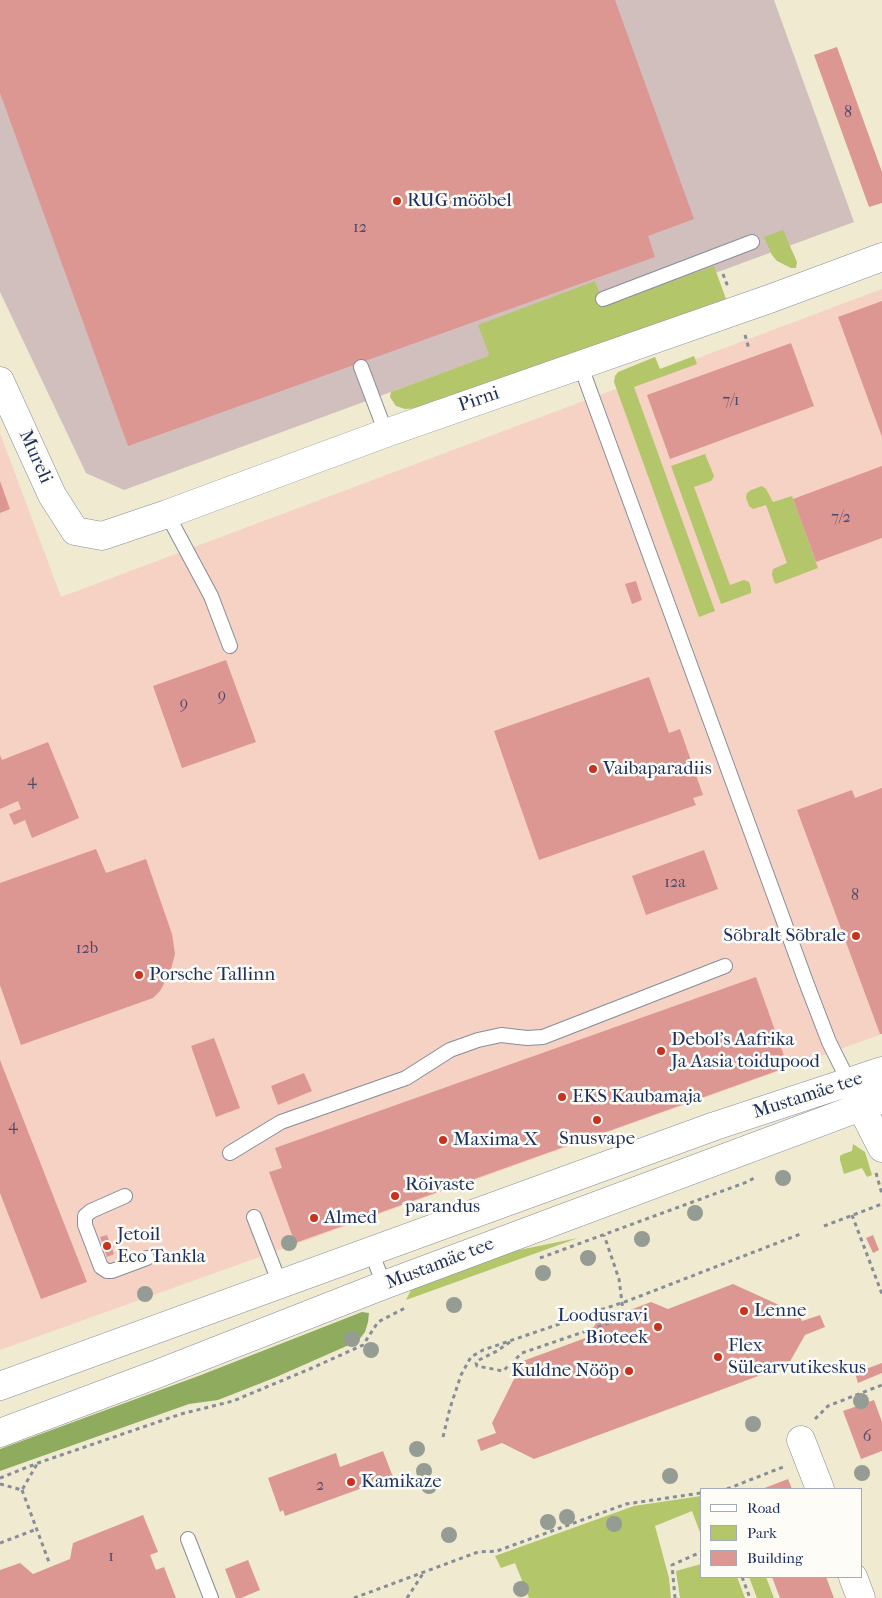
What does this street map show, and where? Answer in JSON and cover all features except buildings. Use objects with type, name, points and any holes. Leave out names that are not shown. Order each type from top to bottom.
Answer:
[{"type":"main road","name":"Pirni","points":[[75,531],[102,536],[167,514],[386,433],[772,298],[882,257]]},
{"type":"main road","name":"Mureli","points":[[0,381],[52,495],[75,531]]},
{"type":"main road","name":"Mustamäe tee","points":[[0,1386],[716,1126],[882,1071]]},
{"type":"main road","points":[[849,1082],[872,1103],[882,1148]]},
{"type":"main road","name":"Mustamäe tee","points":[[0,1433],[384,1285],[872,1103]]},
{"type":"main road","points":[[801,1440],[820,1488]]},
{"type":"main road","points":[[853,1578],[861,1598]]},
{"type":"main road","points":[[876,1598],[882,1595]]},
{"type":"lane","points":[[603,299],[752,242]]},
{"type":"lane","points":[[580,364],[806,982],[829,1042],[849,1082]]},
{"type":"lane","points":[[361,367],[386,433]]},
{"type":"lane","points":[[167,514],[211,596],[230,646]]},
{"type":"lane","points":[[230,1153],[281,1122],[406,1078],[450,1050],[478,1040],[500,1035],[527,1038],[543,1037],[726,966]]},
{"type":"lane","points":[[125,1196],[91,1211],[85,1216],[88,1233],[101,1267],[107,1271],[112,1271],[147,1258]]},
{"type":"lane","points":[[254,1217],[280,1284]]},
{"type":"lane","points":[[370,1251],[384,1285]]},
{"type":"lane","points":[[188,1539],[211,1598]]},
{"type":"path","points":[[595,1238],[747,1182],[761,1174]]},
{"type":"path","points":[[824,1226],[882,1204]]},
{"type":"path","points":[[852,1215],[882,1294]]},
{"type":"path","points":[[443,1437],[459,1383],[471,1356],[483,1350],[622,1303],[802,1233]]},
{"type":"path","points":[[515,1339],[479,1360],[476,1363],[477,1366],[503,1371],[522,1353],[624,1318],[619,1279],[604,1235]]},
{"type":"path","points":[[0,1478],[181,1414],[233,1402],[363,1345],[378,1322],[396,1312]]},
{"type":"path","points":[[730,1488],[799,1461],[798,1448],[801,1440],[812,1422],[828,1406],[882,1385]]},
{"type":"path","points":[[22,1490],[38,1464]]},
{"type":"path","points":[[0,1484],[22,1490]]},
{"type":"path","points":[[22,1490],[49,1562]]},
{"type":"path","points":[[354,1598],[478,1552],[497,1551],[626,1504],[700,1493]]},
{"type":"path","points":[[0,1544],[37,1530]]},
{"type":"path","points":[[674,1598],[672,1565],[700,1552]]},
{"type":"path","points":[[408,1598],[424,1572]]},
{"type":"path","points":[[742,1578],[750,1598]]},
{"type":"shaded area","points":[[0,0],[774,0],[854,222],[124,490],[86,473],[0,292]]},
{"type":"shaded area","points":[[882,289],[882,1034],[0,1350],[0,433],[61,597]]},
{"type":"green space","points":[[783,230],[797,262],[796,268],[791,268],[777,261],[772,255],[764,237]]},
{"type":"green space","points":[[714,266],[726,299],[420,408],[405,409],[396,406],[390,397],[391,392],[488,356],[489,354],[478,325],[595,281],[604,306]]},
{"type":"green space","points":[[694,356],[697,364],[634,387],[715,611],[699,617],[614,382],[618,372],[655,357],[660,369]]},
{"type":"green space","points":[[705,454],[714,476],[711,481],[694,487],[730,585],[744,580],[749,582],[751,588],[751,593],[721,604],[671,466]]},
{"type":"green space","points":[[762,486],[766,489],[773,502],[792,496],[818,568],[776,584],[774,582],[773,569],[787,563],[766,505],[753,509],[749,506],[746,498],[747,493],[751,490]]},
{"type":"green space","points":[[853,1144],[865,1152],[872,1175],[867,1177],[862,1168],[844,1174],[840,1156],[852,1151]]},
{"type":"green space","points":[[578,1238],[406,1300],[412,1288],[514,1251]]},
{"type":"green space","points":[[362,1312],[369,1313],[368,1322],[365,1332],[358,1341],[274,1378],[218,1400],[189,1404],[0,1471],[0,1449],[201,1375]]},
{"type":"green space","points":[[700,1496],[700,1532],[692,1511],[655,1526],[669,1578],[671,1598],[529,1598],[515,1563],[501,1568],[495,1556],[634,1506]]},
{"type":"green space","points":[[700,1564],[700,1578],[737,1578],[745,1598],[680,1598],[676,1571]]},
{"type":"green space","points":[[749,1578],[766,1578],[774,1598],[757,1598]]},
{"type":"place","name":"RUG mööbel","points":[[397,201]]},
{"type":"place","name":"Vaibaparadiis","points":[[593,769]]},
{"type":"place","name":"Sõbralt Sõbrale","points":[[856,936]]},
{"type":"place","name":"Porsche Tallinn","points":[[139,975]]},
{"type":"place","name":"Debol's Aafrika Ja Aasia toidupood","points":[[661,1051]]},
{"type":"place","name":"EKS Kaubamaja","points":[[562,1097]]},
{"type":"place","name":"Snusvape","points":[[597,1120]]},
{"type":"place","name":"Maxima X","points":[[443,1140]]},
{"type":"place","name":"Rõivaste parandus","points":[[395,1196]]},
{"type":"place","name":"Almed","points":[[314,1218]]},
{"type":"place","name":"Jetoil Eco Tankla","points":[[107,1246]]},
{"type":"place","name":"Lenne","points":[[744,1311]]},
{"type":"place","name":"Loodusravi Bioteek","points":[[658,1327]]},
{"type":"place","name":"Flex Sülearvutikeskus","points":[[718,1357]]},
{"type":"place","name":"Kuldne Nööp","points":[[629,1371]]},
{"type":"place","name":"Kamikaze","points":[[351,1482]]}]
